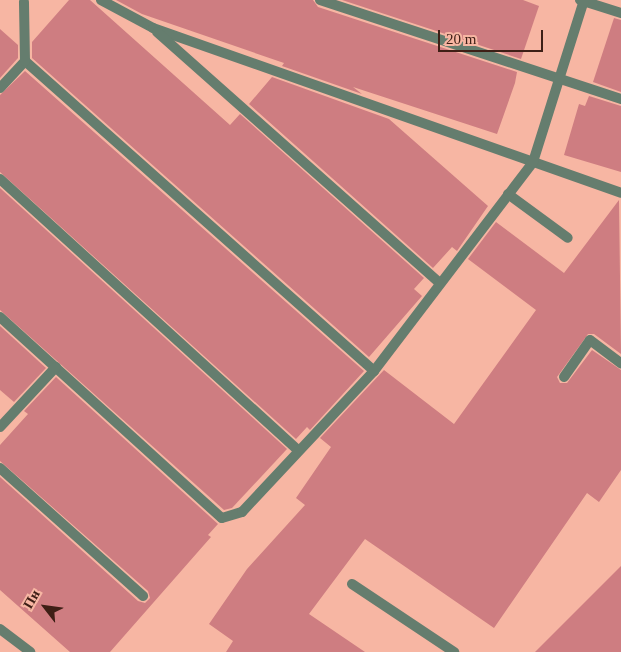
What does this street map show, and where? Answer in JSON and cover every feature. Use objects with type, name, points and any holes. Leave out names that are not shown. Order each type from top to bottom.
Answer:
[{"type":"lane","points":[[102,0],[153,28],[621,193]]},
{"type":"lane","points":[[320,0],[621,99]]},
{"type":"lane","points":[[0,317],[222,518],[242,512],[374,371],[533,162],[582,0],[621,13]]},
{"type":"lane","points":[[0,88],[25,61],[25,1]]},
{"type":"lane","points":[[153,28],[440,283]]},
{"type":"lane","points":[[25,61],[374,371]]},
{"type":"lane","points":[[0,179],[298,450]]},
{"type":"lane","points":[[508,194],[568,238]]},
{"type":"lane","points":[[564,378],[590,340],[621,363]]},
{"type":"lane","points":[[0,427],[56,367]]},
{"type":"lane","points":[[0,468],[143,596]]},
{"type":"lane","points":[[352,584],[454,652]]},
{"type":"lane","points":[[0,629],[30,652]]},
{"type":"building","points":[[69,0],[90,0],[230,125],[240,114],[424,278],[414,289],[422,296],[369,357],[32,58],[32,42]]},
{"type":"building","points":[[116,0],[313,0],[318,7],[517,72],[515,83],[497,134],[353,87],[362,94],[282,66],[284,63],[142,14]]},
{"type":"building","points":[[342,0],[523,0],[539,6],[521,59]]},
{"type":"building","points":[[614,18],[621,20],[621,92],[593,82]]},
{"type":"building","points":[[0,29],[18,45],[18,58],[0,78]]},
{"type":"building","points":[[25,71],[364,371],[310,430],[307,427],[296,439],[0,172],[0,95]]},
{"type":"building","points":[[272,77],[389,119],[488,206],[457,251],[452,247],[433,268],[249,104]]},
{"type":"building","points":[[589,96],[621,106],[621,172],[564,155],[579,104],[585,106]]},
{"type":"building","points":[[0,188],[287,449],[232,508],[224,510],[0,310]]},
{"type":"building","points":[[619,200],[621,354],[594,334],[588,334],[557,377],[560,383],[567,383],[592,350],[621,370],[621,470],[599,502],[587,493],[494,628],[365,539],[309,614],[365,652],[226,652],[233,641],[209,624],[247,569],[305,505],[296,498],[331,447],[320,438],[384,370],[454,424],[536,310],[468,259],[496,222],[564,273]]},
{"type":"building","points":[[0,326],[46,368],[14,402],[0,390]]},
{"type":"building","points":[[56,377],[218,524],[208,535],[211,537],[110,652],[70,652],[0,590],[0,477],[138,601],[145,603],[150,598],[148,591],[0,461],[0,445],[28,414],[24,411]]},
{"type":"building","points":[[621,566],[621,652],[535,652]]}]
